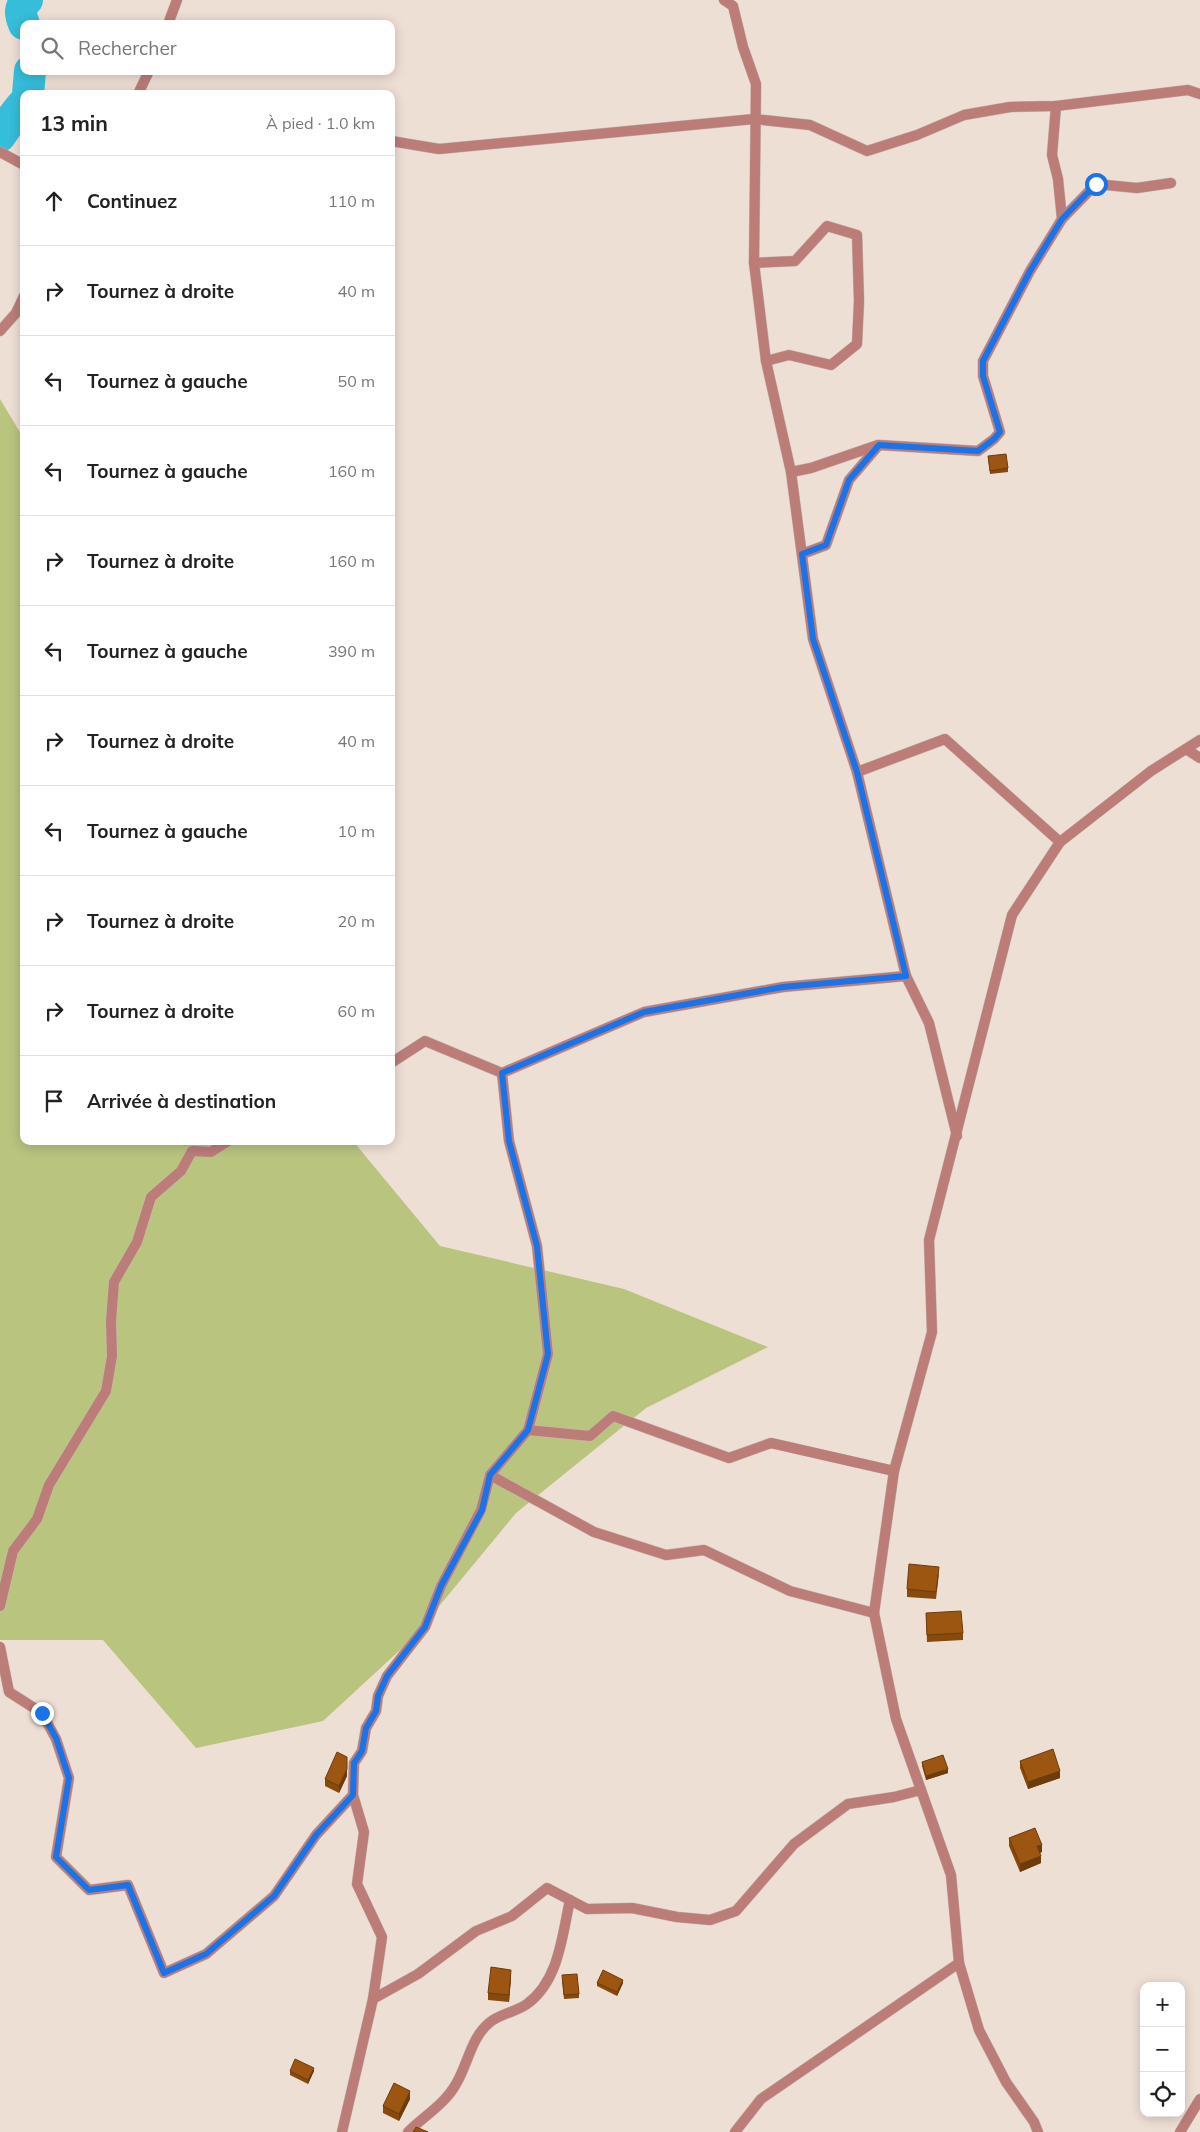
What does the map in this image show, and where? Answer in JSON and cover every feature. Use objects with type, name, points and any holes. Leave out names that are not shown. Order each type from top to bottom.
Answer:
[{"type":"street","points":[[169,20],[176,0]]},
{"type":"street","points":[[730,2],[742,47],[756,84],[754,119],[754,263],[766,360],[791,472],[813,639],[857,772],[906,976],[929,1023],[957,1137]]},
{"type":"street","points":[[140,90],[148,75]]},
{"type":"street","points":[[395,143],[439,149],[754,119],[810,125],[868,151],[916,135],[964,115],[1010,107],[1056,106],[1188,90],[1200,94]]},
{"type":"street","points":[[1056,106],[1052,154],[1058,179],[1062,219]]},
{"type":"street","points":[[0,152],[20,163]]},
{"type":"street","points":[[791,472],[811,468],[879,445],[978,451],[994,439],[1000,432],[983,376],[983,361],[1030,271],[1062,219],[1096,184],[1137,188],[1171,183]]},
{"type":"street","points":[[754,263],[795,261],[827,226],[857,236],[859,301],[857,344],[831,364],[789,355],[766,360]]},
{"type":"street","points":[[0,331],[16,313],[20,304]]},
{"type":"street","points":[[802,554],[826,545],[849,480],[879,445]]},
{"type":"street","points":[[857,772],[945,739],[1060,842]]},
{"type":"street","points":[[1038,2132],[1034,2122],[1006,2082],[979,2030],[959,1962],[951,1875],[896,1719],[874,1614],[894,1470],[932,1332],[929,1240],[957,1137],[1012,915],[1060,842],[1151,772],[1200,740]]},
{"type":"street","points":[[1186,748],[1200,758]]},
{"type":"street","points":[[395,1060],[425,1041],[502,1073],[644,1012],[783,987],[906,976]]},
{"type":"street","points":[[342,2132],[373,1999],[382,1937],[356,1884],[364,1832],[353,1795],[354,1763],[362,1751],[366,1728],[376,1711],[378,1696],[387,1676],[425,1627],[441,1586],[482,1510],[490,1475],[528,1430],[548,1354],[537,1246],[509,1141],[502,1073]]},
{"type":"street","points":[[0,1606],[13,1551],[37,1519],[49,1485],[106,1391],[112,1356],[111,1321],[114,1282],[137,1242],[151,1197],[181,1171],[192,1151],[211,1152],[222,1145]]},
{"type":"street","points":[[528,1430],[590,1436],[613,1416],[729,1458],[771,1443],[894,1470]]},
{"type":"street","points":[[490,1475],[594,1532],[666,1554],[704,1550],[790,1591],[874,1614]]},
{"type":"street","points":[[0,1647],[9,1692],[42,1713],[56,1738],[69,1778],[56,1857],[89,1890],[128,1885],[164,1973],[206,1954],[274,1896],[316,1835],[353,1795]]},
{"type":"street","points":[[373,1999],[418,1974],[476,1931],[512,1916],[547,1888],[587,1909],[632,1908],[677,1917],[710,1920],[736,1910],[794,1844],[848,1804],[894,1798],[921,1790]]},
{"type":"street","points":[[408,2132],[434,2110],[456,2084],[472,2046],[489,2022],[527,2004],[545,1985],[557,1960],[570,1900]]},
{"type":"street","points":[[734,2132],[761,2099],[959,1962]]},
{"type":"street","points":[[1180,2132],[1200,2099]]},
{"type":"green space","points":[[0,399],[20,432],[20,1145],[356,1145],[440,1246],[624,1289],[768,1347],[646,1408],[516,1513],[412,1639],[323,1721],[196,1748],[103,1640],[0,1640]]},
{"type":"building","points":[[1006,454],[1008,468],[990,471],[988,456]]},
{"type":"building","points":[[909,1564],[939,1567],[936,1592],[907,1589]]},
{"type":"building","points":[[961,1611],[963,1633],[927,1635],[926,1613]]},
{"type":"building","points":[[1053,1749],[1060,1771],[1028,1782],[1020,1761]]},
{"type":"building","points":[[337,1752],[347,1757],[347,1769],[339,1786],[325,1779]]},
{"type":"building","points":[[943,1755],[948,1769],[926,1776],[922,1762]]},
{"type":"building","points":[[1035,1828],[1042,1845],[1037,1846],[1041,1856],[1020,1864],[1009,1838]]},
{"type":"building","points":[[491,1967],[511,1970],[509,1995],[488,1993]]},
{"type":"building","points":[[603,1970],[623,1980],[617,1992],[597,1983]]},
{"type":"building","points":[[577,1974],[579,1994],[564,1995],[562,1975]]},
{"type":"building","points":[[295,2059],[314,2068],[308,2080],[290,2071]]},
{"type":"building","points":[[394,2083],[410,2091],[399,2114],[383,2106]]},
{"type":"building","points":[[416,2127],[428,2132],[413,2132]]},
{"type":"waterway","points":[[23,20],[21,11],[27,0]]},
{"type":"waterway","points":[[28,90],[30,75]]},
{"type":"waterway","points":[[0,136],[20,108]]},
{"type":"route","points":[[42,1713],[56,1738],[69,1778],[56,1857],[89,1890],[128,1885],[164,1973],[206,1954],[274,1896],[316,1835],[353,1795],[354,1763],[362,1751],[366,1728],[376,1711],[378,1696],[387,1676],[425,1627],[441,1586],[482,1510],[490,1475],[528,1430],[548,1354],[537,1246],[509,1141],[502,1073],[644,1012],[783,987],[906,976],[857,772],[813,639],[802,554],[826,545],[849,480],[879,445],[978,451],[1000,432],[983,376],[983,361],[988,348],[1030,271],[1062,219],[1096,184]]}]
